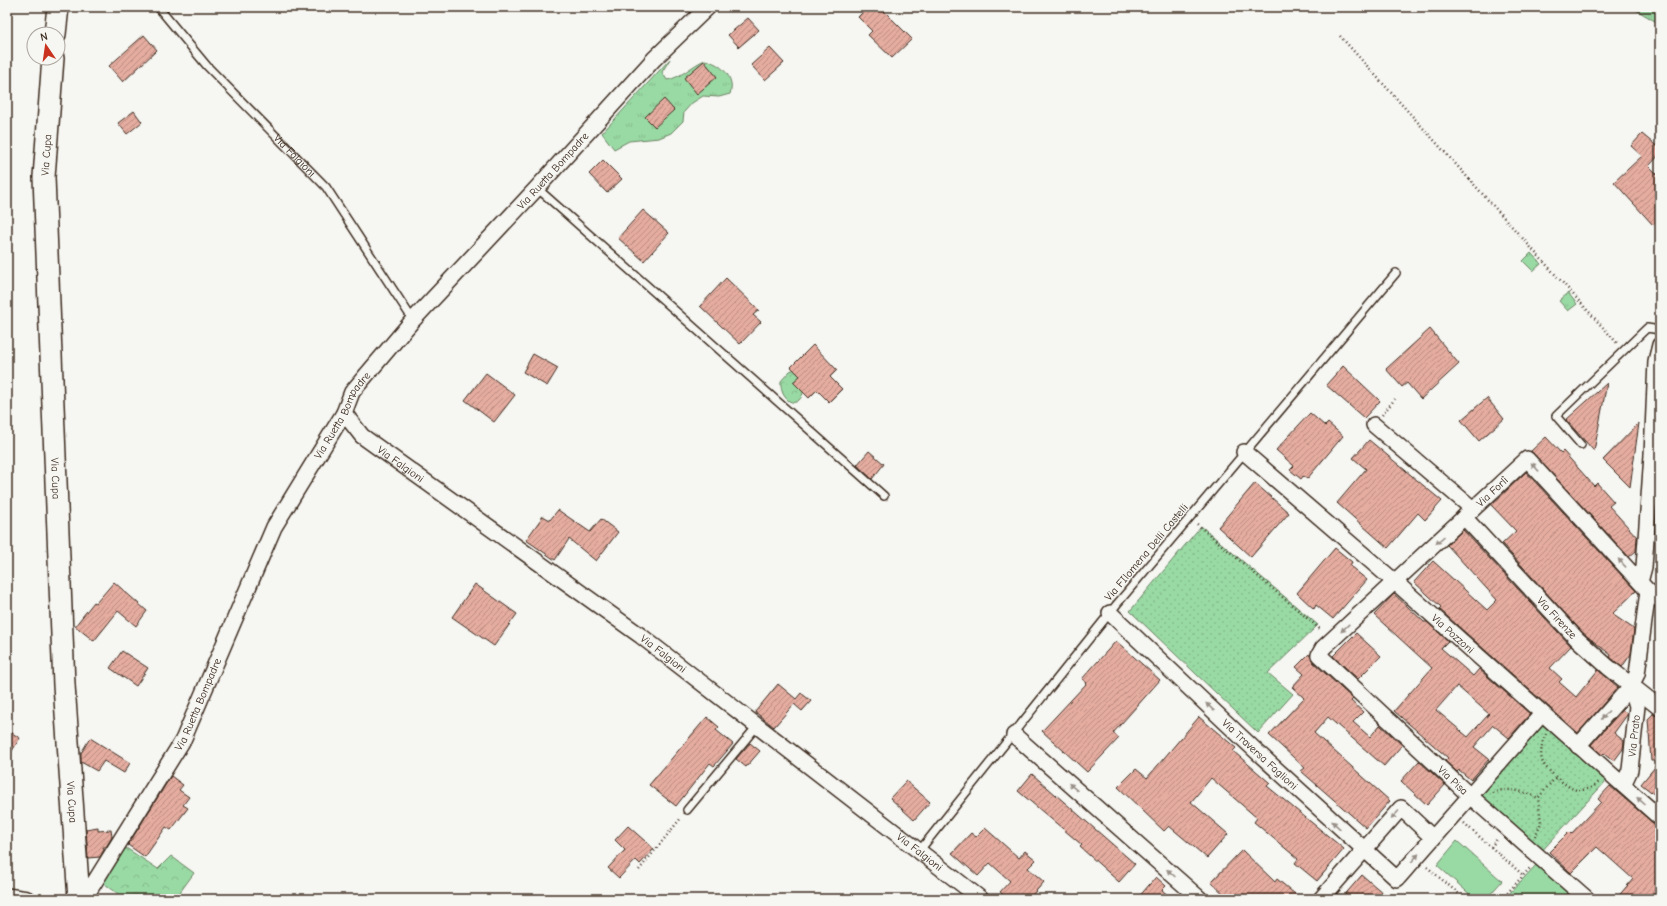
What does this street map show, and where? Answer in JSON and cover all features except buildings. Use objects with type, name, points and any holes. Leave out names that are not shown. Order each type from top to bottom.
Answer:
[{"type":"street","points":[[56,26],[58,7]]},
{"type":"street","name":"Via Ruetta Bompadre","points":[[84,899],[183,740],[274,527],[344,413],[352,392],[413,320],[537,188],[654,58],[708,7]]},
{"type":"street","name":"Via Cupa","points":[[52,66],[44,177],[64,677],[79,899]]},
{"type":"street","points":[[1578,746],[1631,686],[1637,674],[1649,591],[1644,567],[1656,458],[1656,361],[1660,345]]},
{"type":"street","name":"Via Falgioni","points":[[344,413],[362,436],[641,636],[920,850],[981,899]]},
{"type":"street","name":"Via Firenze","points":[[1374,425],[1469,513],[1577,639],[1631,686],[1660,708]]},
{"type":"street","name":"Via Pozzoni","points":[[1244,452],[1394,581],[1660,818]]},
{"type":"street","name":"Via Forlì","points":[[1322,657],[1319,655],[1323,648],[1527,459],[1649,591]]},
{"type":"street","name":"Via Traversa Faglioni","points":[[1110,612],[1364,851],[1397,879],[1433,838]]},
{"type":"street","name":"Via Pisa","points":[[1322,657],[1470,796],[1587,899]]},
{"type":"street","name":"Via Prato","points":[[1623,785],[1630,770],[1637,706],[1631,686]]},
{"type":"street","points":[[1322,899],[1401,808],[1433,838],[1542,714]]},
{"type":"street","points":[[1014,735],[1200,899]]},
{"type":"street","points":[[7,896],[27,899]]},
{"type":"lane","name":"Via Falgioni","points":[[158,7],[207,66],[326,187],[413,320]]},
{"type":"lane","points":[[537,188],[884,496]]},
{"type":"lane","name":"Via FIlomena Delli Castelli","points":[[920,850],[1014,735],[1110,612],[1396,273]]},
{"type":"lane","points":[[1581,445],[1556,416],[1647,328],[1660,330]]},
{"type":"lane","points":[[687,810],[757,726]]},
{"type":"path","points":[[1340,36],[1624,351]]},
{"type":"path","points":[[1374,425],[1395,399]]},
{"type":"path","points":[[1189,518],[1332,640]]},
{"type":"path","points":[[1549,728],[1541,743],[1543,763],[1556,777],[1574,789],[1586,789],[1596,786],[1600,781]]},
{"type":"path","points":[[1534,837],[1541,823],[1538,798],[1556,777]]},
{"type":"path","points":[[1492,794],[1497,791],[1516,791],[1538,798]]},
{"type":"path","points":[[640,870],[687,810]]},
{"type":"path","points":[[1460,820],[1524,875],[1502,899]]},
{"type":"path","points":[[1491,847],[1499,838]]},
{"type":"path","points":[[1422,862],[1465,899]]},
{"type":"green space","points":[[1631,7],[1660,7],[1660,24]]},
{"type":"green space","points":[[670,59],[662,72],[667,80],[677,77],[705,60],[716,64],[729,77],[731,82],[730,94],[719,97],[703,96],[692,103],[684,112],[683,121],[671,133],[659,138],[629,141],[614,149],[602,133]]},
{"type":"green space","points":[[1531,253],[1541,264],[1533,271],[1523,261]]},
{"type":"green space","points":[[1568,293],[1577,304],[1568,311],[1559,301]]},
{"type":"green space","points":[[795,369],[801,371],[803,393],[797,402],[793,402],[789,401],[783,393],[781,381],[790,371]]},
{"type":"green space","points":[[1201,526],[1318,625],[1268,673],[1293,694],[1258,733],[1130,611]]},
{"type":"green space","points":[[1540,723],[1607,780],[1539,854],[1475,797]]},
{"type":"green space","points":[[1457,841],[1502,881],[1486,899],[1475,899],[1437,865]]},
{"type":"green space","points":[[123,846],[158,869],[171,856],[194,873],[175,899],[125,899],[101,881]]},
{"type":"green space","points":[[1537,864],[1571,893],[1565,899],[1510,899],[1507,896]]}]
